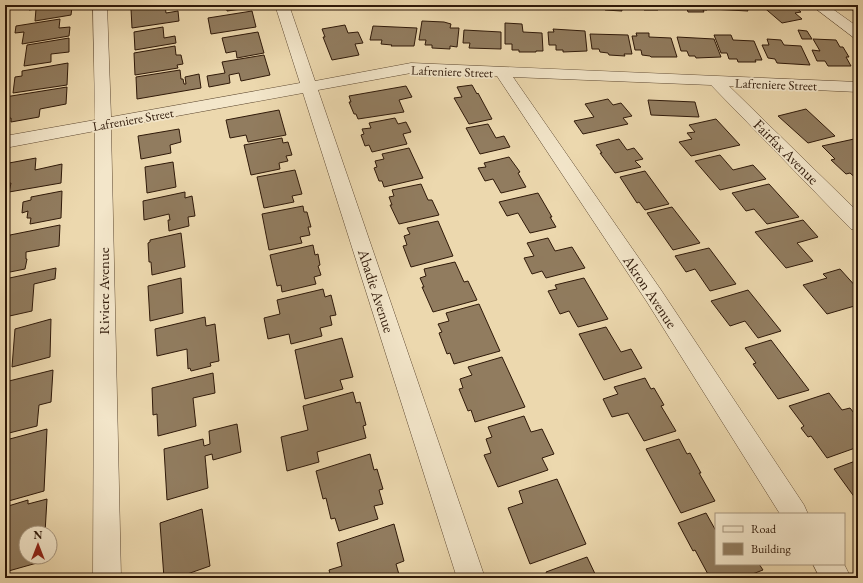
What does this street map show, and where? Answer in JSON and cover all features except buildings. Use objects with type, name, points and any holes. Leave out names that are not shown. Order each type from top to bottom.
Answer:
[{"type":"street","name":"Riviere Avenue","points":[[100,5],[103,124],[107,578]]},
{"type":"street","name":"Abadie Avenue","points":[[282,5],[471,578]]},
{"type":"street","points":[[818,5],[858,34]]},
{"type":"street","name":"Lafreniere Street","points":[[5,142],[411,68],[858,87]]},
{"type":"street","name":"Akron Avenue","points":[[502,72],[654,296],[794,513]]},
{"type":"street","name":"Fairfax Avenue","points":[[714,81],[858,224]]},
{"type":"street","points":[[828,565],[836,578]]}]
